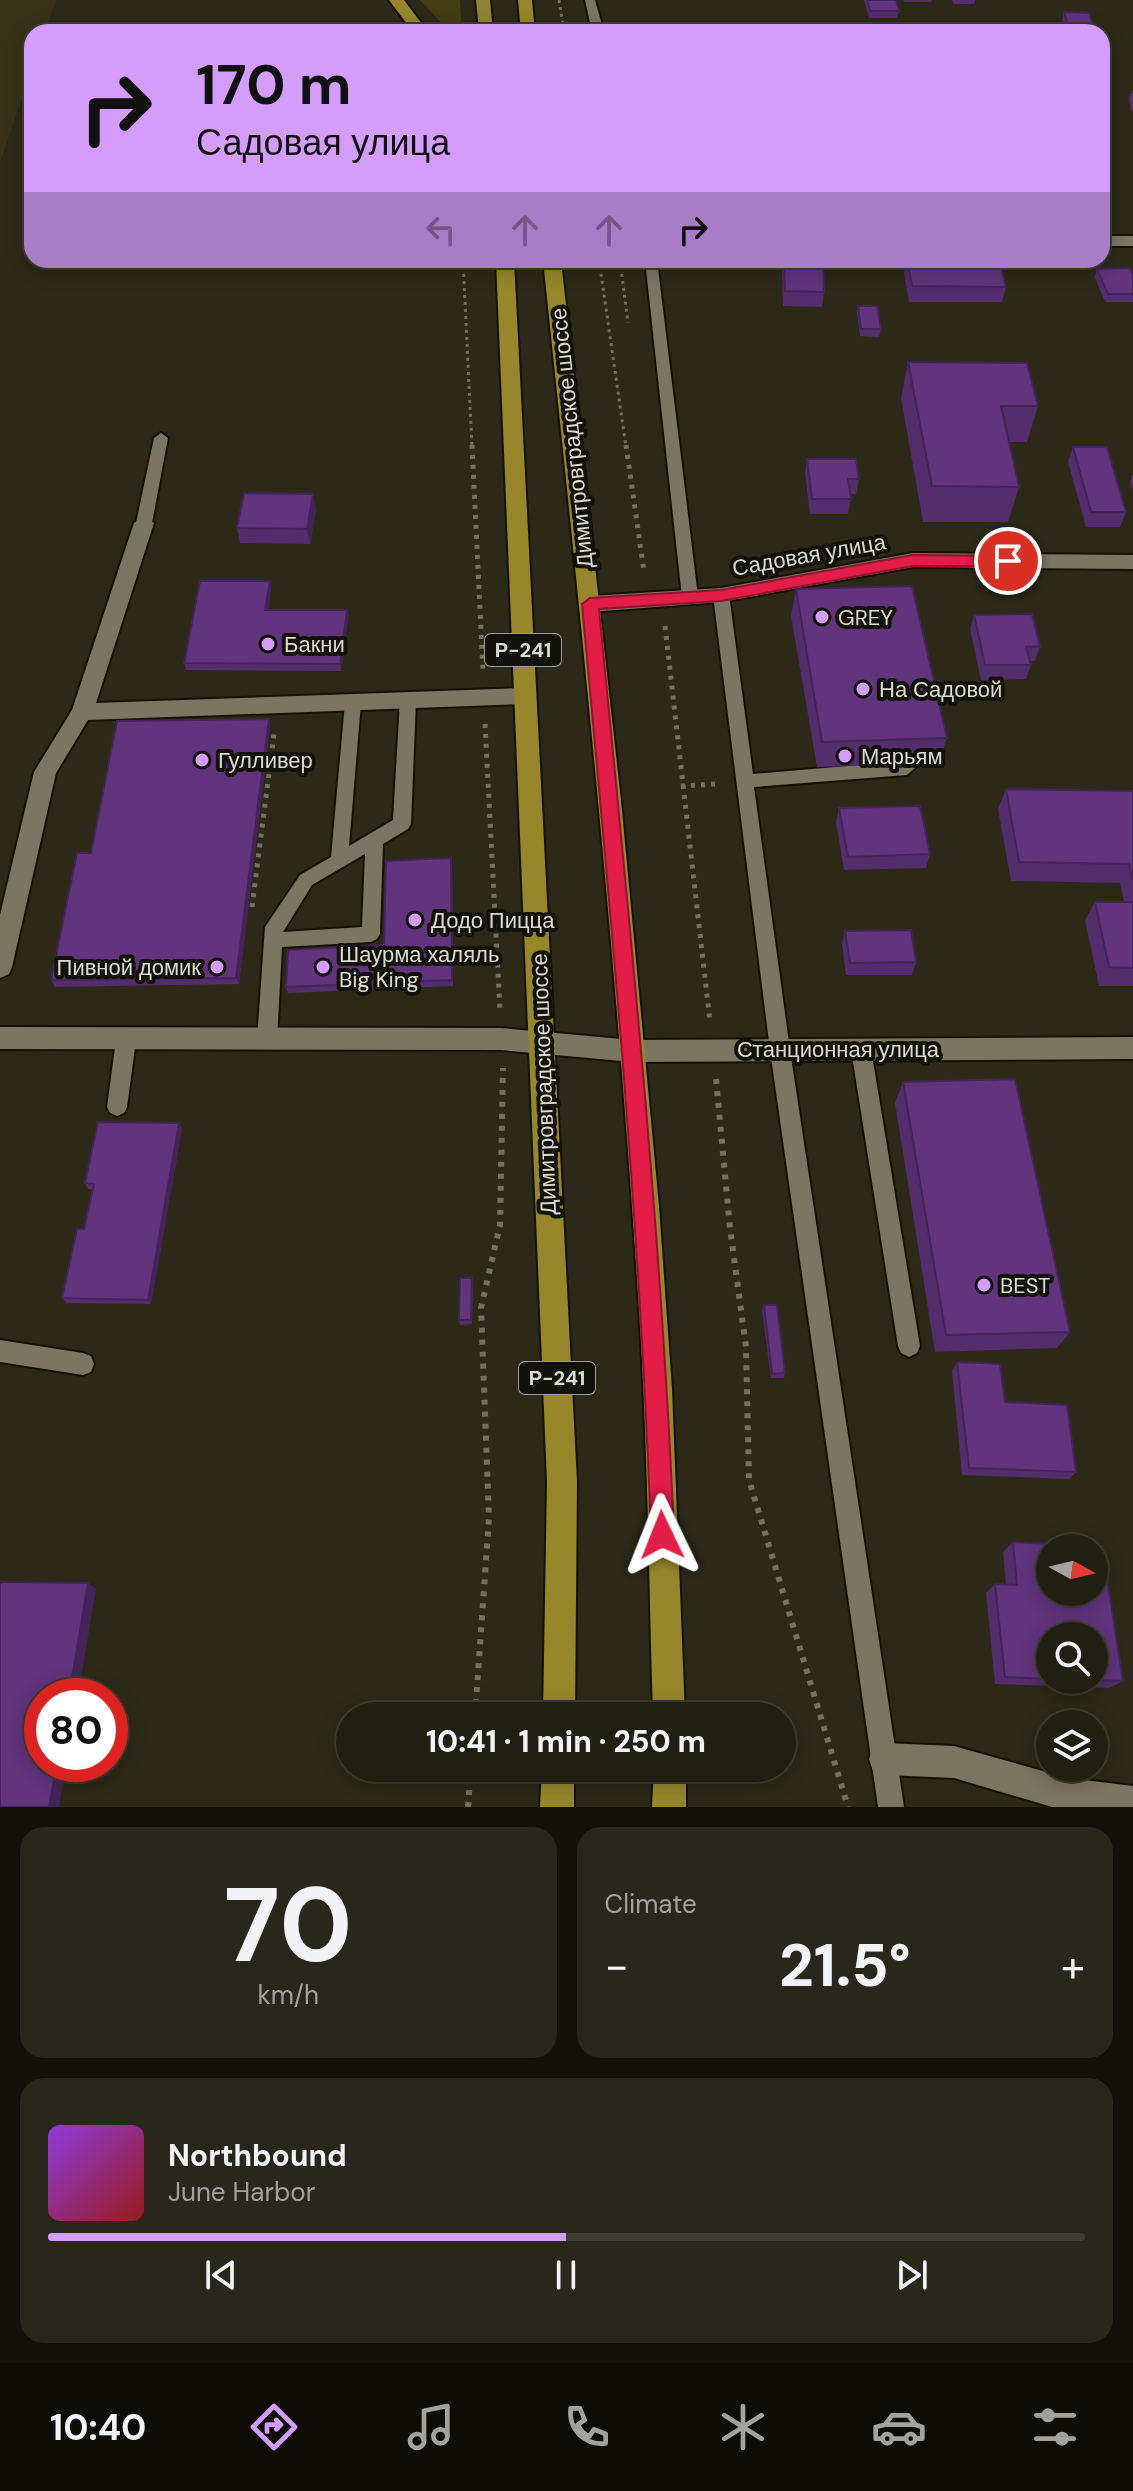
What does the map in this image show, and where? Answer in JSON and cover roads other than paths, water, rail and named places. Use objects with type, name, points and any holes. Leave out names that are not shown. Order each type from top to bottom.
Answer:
[{"type":"highway","points":[[396,0],[415,24]]},
{"type":"highway","points":[[525,0],[527,24]]},
{"type":"highway","name":"Димитровградское шоссе","points":[[505,268],[562,1482],[559,1702]]},
{"type":"highway","name":"Димитровградское шоссе","points":[[553,268],[590,604],[633,1051],[655,1347],[668,1702]]},
{"type":"highway","points":[[557,1807],[558,1782]]},
{"type":"highway","points":[[669,1807],[670,1782]]},
{"type":"main road","points":[[483,0],[485,24]]},
{"type":"street","points":[[1110,241],[1133,241]]},
{"type":"street","points":[[0,967],[5,919],[45,772],[82,712],[144,523]]},
{"type":"street","name":"Садовая улица","points":[[590,604],[721,595],[913,560],[1133,562]]},
{"type":"street","points":[[82,712],[525,696]]},
{"type":"street","name":"Станционная улица","points":[[0,1038],[501,1039],[633,1051],[1133,1048]]},
{"type":"street","points":[[885,1759],[954,1762],[1068,1795],[1133,1803]]},
{"type":"lane","points":[[590,0],[596,24]]},
{"type":"lane","points":[[652,268],[690,597]]},
{"type":"lane","points":[[144,523],[161,438]]},
{"type":"lane","points":[[721,595],[748,781],[780,1050],[891,1807]]},
{"type":"lane","points":[[267,1040],[274,927],[306,880],[402,824],[408,700]]},
{"type":"lane","points":[[339,861],[353,703]]},
{"type":"lane","points":[[748,781],[907,768]]},
{"type":"lane","points":[[273,940],[371,934],[374,840]]},
{"type":"lane","points":[[117,1107],[126,1040]]},
{"type":"lane","points":[[861,1049],[909,1346]]},
{"type":"lane","points":[[0,1351],[83,1364]]},
{"type":"place","name":"GREY","points":[[822,617]]},
{"type":"place","name":"Бакни","points":[[268,644]]},
{"type":"place","name":"На Садовой","points":[[863,689]]},
{"type":"place","name":"Марьям","points":[[845,756]]},
{"type":"place","name":"Гулливер","points":[[202,760]]},
{"type":"place","name":"Додо Пицца","points":[[415,920]]},
{"type":"place","name":"Пивной домик","points":[[217,967]]},
{"type":"place","name":"Шаурма халяль Big King","points":[[323,967]]},
{"type":"place","name":"BEST","points":[[984,1285]]}]
